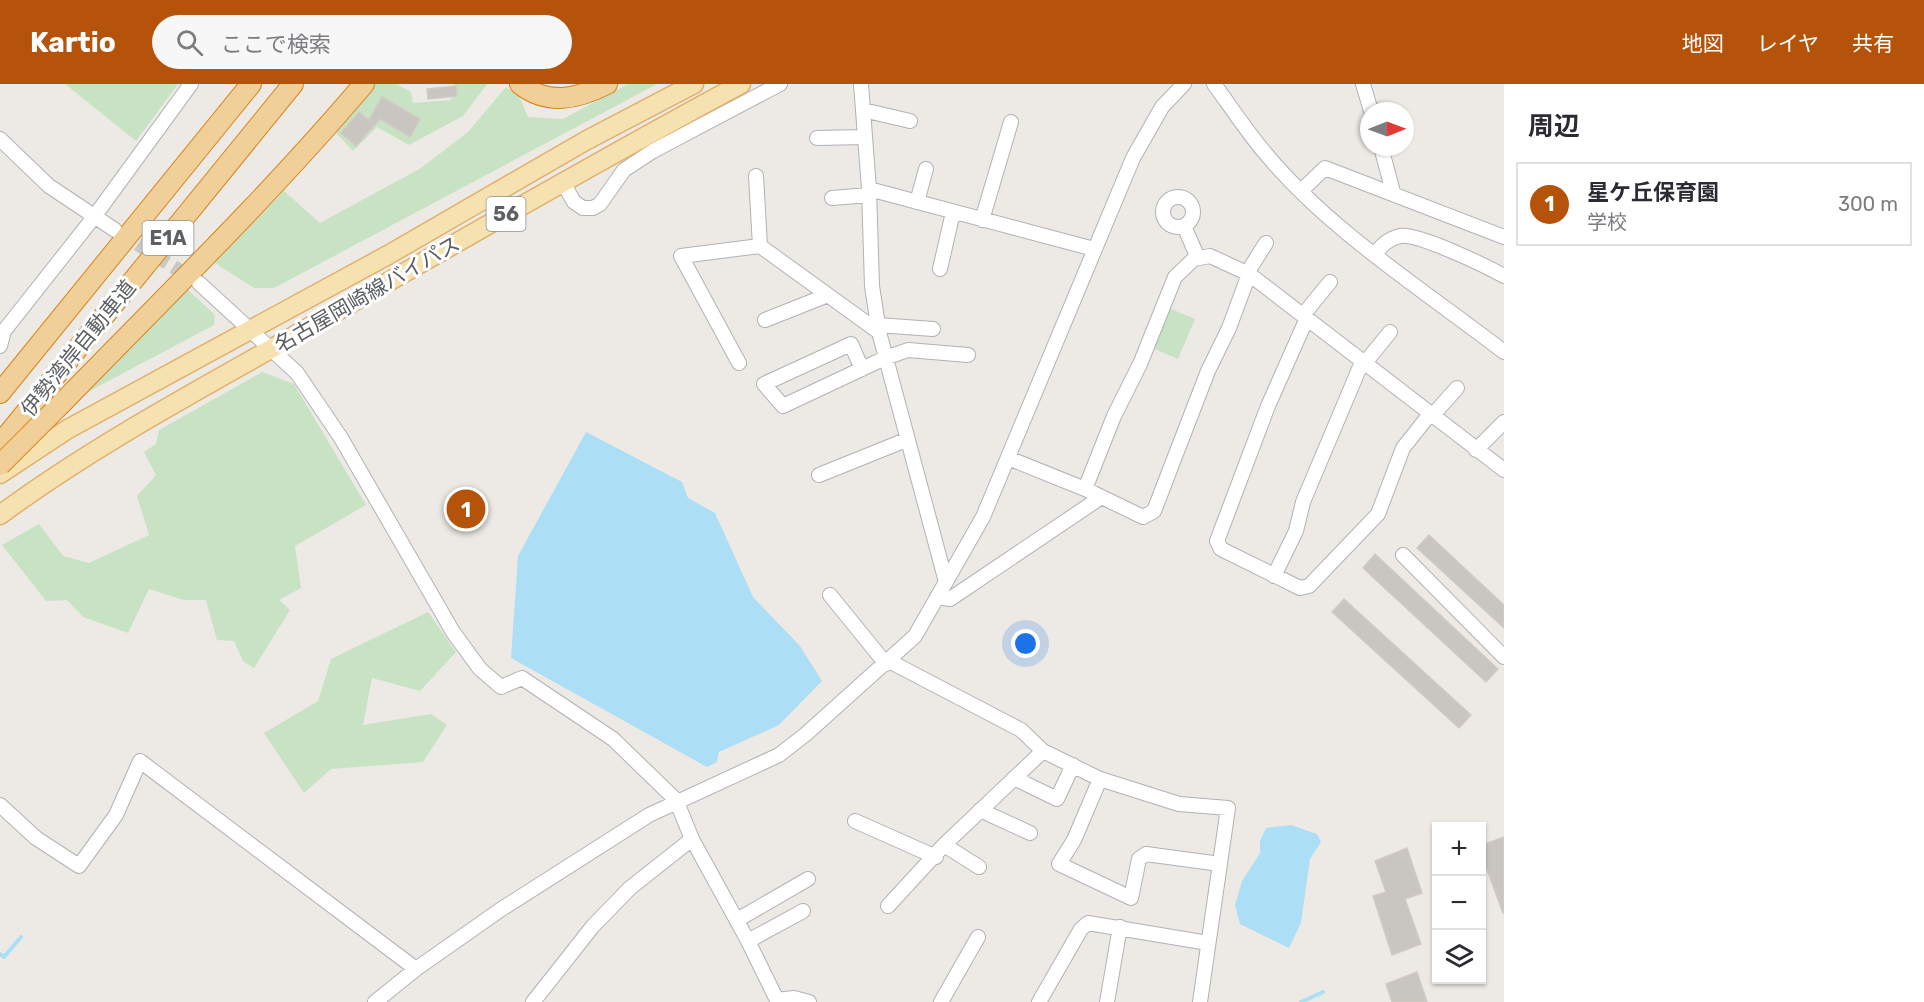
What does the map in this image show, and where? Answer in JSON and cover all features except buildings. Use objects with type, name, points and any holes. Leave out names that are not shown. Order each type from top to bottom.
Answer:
[{"type":"highway","points":[[182,168],[243,84]]},
{"type":"highway","name":"伊勢湾岸自動車道","points":[[0,393],[251,84]]},
{"type":"highway","name":"伊勢湾岸自動車道","points":[[0,444],[293,84]]},
{"type":"highway","points":[[0,465],[246,215],[310,147],[364,84]]},
{"type":"highway","points":[[520,84],[544,97],[566,99],[588,94],[607,84]]},
{"type":"main road","name":"名古屋岡崎線バイパス","points":[[0,474],[20,458],[68,429],[252,329],[587,140],[694,84]]},
{"type":"main road","name":"名古屋岡崎線バイパス","points":[[0,515],[38,487],[163,410],[562,181],[741,84]]},
{"type":"street","points":[[0,346],[4,331],[94,218],[191,84]]},
{"type":"street","points":[[562,181],[574,202],[583,208],[592,208],[600,204],[624,170],[653,151],[780,84]]},
{"type":"street","points":[[861,84],[869,192],[872,286],[878,328],[906,440],[946,582]]},
{"type":"street","points":[[375,1002],[416,969],[605,842],[676,800],[753,769],[778,755],[915,636],[983,517],[1133,158],[1162,107],[1184,84]]},
{"type":"street","points":[[1214,84],[1266,154],[1302,190],[1375,254],[1504,352]]},
{"type":"street","points":[[1363,84],[1368,102]]},
{"type":"street","points":[[863,110],[910,121]]},
{"type":"street","points":[[982,220],[1011,122]]},
{"type":"street","points":[[817,138],[864,137]]},
{"type":"street","points":[[0,139],[49,186],[115,230]]},
{"type":"street","points":[[1383,156],[1393,192]]},
{"type":"street","points":[[1302,190],[1325,168],[1393,192],[1504,237]]},
{"type":"street","points":[[917,202],[926,169]]},
{"type":"street","points":[[756,176],[760,246]]},
{"type":"street","points":[[832,198],[869,192],[917,202],[1094,249]]},
{"type":"street","points":[[940,269],[953,212]]},
{"type":"street","points":[[1184,226],[1198,258]]},
{"type":"street","points":[[1375,254],[1385,241],[1403,236],[1463,254],[1504,276]]},
{"type":"street","points":[[1008,458],[1084,489],[1143,517],[1154,511],[1204,381],[1229,328],[1248,274],[1266,243]]},
{"type":"street","points":[[739,363],[681,256],[760,246],[878,328],[933,329]]},
{"type":"street","points":[[1084,489],[1114,416],[1140,364],[1175,277],[1184,266],[1198,258],[1216,257],[1248,274],[1305,316],[1330,339],[1504,470]]},
{"type":"street","points":[[1330,282],[1305,316],[1217,541],[1221,549],[1300,588],[1309,586],[1378,514],[1403,448],[1457,388]]},
{"type":"street","points":[[200,283],[273,348],[297,373],[341,438],[453,632],[480,669],[501,687],[522,678],[613,739],[676,800],[692,839],[737,920],[777,1001],[794,998],[809,1002]]},
{"type":"street","points":[[765,320],[828,295]]},
{"type":"street","points":[[1274,576],[1296,531],[1303,502],[1363,363],[1390,332]]},
{"type":"street","points":[[862,369],[858,360],[851,344],[764,384],[783,406],[824,387],[855,372],[865,367],[885,358],[908,350],[968,355]]},
{"type":"street","points":[[1476,450],[1504,422]]},
{"type":"street","points":[[819,475],[906,440]]},
{"type":"street","points":[[0,444],[20,458]]},
{"type":"street","points":[[937,597],[950,599],[1100,498]]},
{"type":"street","points":[[1403,555],[1504,657]]},
{"type":"street","points":[[830,595],[887,662],[1021,730],[1043,751],[1100,778],[1179,804],[1228,808],[1200,1002]]},
{"type":"street","points":[[888,906],[936,857],[944,845],[1043,751]]},
{"type":"street","points":[[0,805],[36,838],[79,866],[116,815],[140,760],[416,969]]},
{"type":"street","points":[[1014,778],[1057,799],[1073,765]]},
{"type":"street","points":[[1100,778],[1074,840],[1059,864],[1131,898],[1139,859],[1146,854],[1220,864]]},
{"type":"street","points":[[980,810],[1030,833]]},
{"type":"street","points":[[855,820],[936,857]]},
{"type":"street","points":[[533,1002],[593,926],[630,888],[692,839]]},
{"type":"street","points":[[944,845],[979,867]]},
{"type":"street","points":[[737,920],[808,879]]},
{"type":"street","points":[[748,941],[803,911]]},
{"type":"street","points":[[1039,1002],[1081,928],[1088,923],[1208,943]]},
{"type":"street","points":[[1107,1002],[1120,927]]},
{"type":"street","points":[[941,1002],[978,937]]},
{"type":"green space","points":[[65,84],[178,84],[136,141]]},
{"type":"green space","points":[[374,84],[396,84],[411,92],[413,103],[451,100],[454,84],[487,84],[463,116],[409,145],[377,127],[353,151],[335,132]]},
{"type":"green space","points":[[628,84],[657,84],[274,288],[254,288],[215,263],[284,191],[320,223],[421,168],[468,132],[506,87],[520,98],[528,117],[563,119]]},
{"type":"green space","points":[[187,289],[215,315],[214,325],[84,394]]},
{"type":"green space","points":[[1169,308],[1195,319],[1178,359],[1152,348]]},
{"type":"green space","points":[[262,372],[294,384],[366,505],[295,546],[301,588],[279,600],[290,610],[254,668],[243,661],[234,641],[217,640],[206,600],[184,600],[149,589],[128,633],[83,617],[67,600],[46,601],[2,545],[39,524],[63,556],[89,563],[149,535],[137,496],[156,475],[144,452],[156,444],[159,430]]},
{"type":"green space","points":[[428,612],[456,652],[420,691],[372,678],[363,725],[431,714],[447,725],[423,762],[331,769],[304,793],[264,733],[318,701],[331,659]]},
{"type":"water","points":[[586,432],[682,482],[688,498],[715,513],[753,597],[800,646],[822,681],[779,725],[719,752],[717,762],[707,767],[511,658],[518,556]]},
{"type":"water","points":[[1291,825],[1317,834],[1321,842],[1310,859],[1301,923],[1289,948],[1240,924],[1235,905],[1242,881],[1260,853],[1260,841],[1266,828]]},
{"type":"waterway","points":[[0,954],[4,957],[21,937]]},
{"type":"waterway","points":[[1301,1002],[1323,992]]},
{"type":"tunnel","points":[[120,233],[193,279]]},
{"type":"place","name":"星ケ丘保育園","points":[[466,509]]}]
